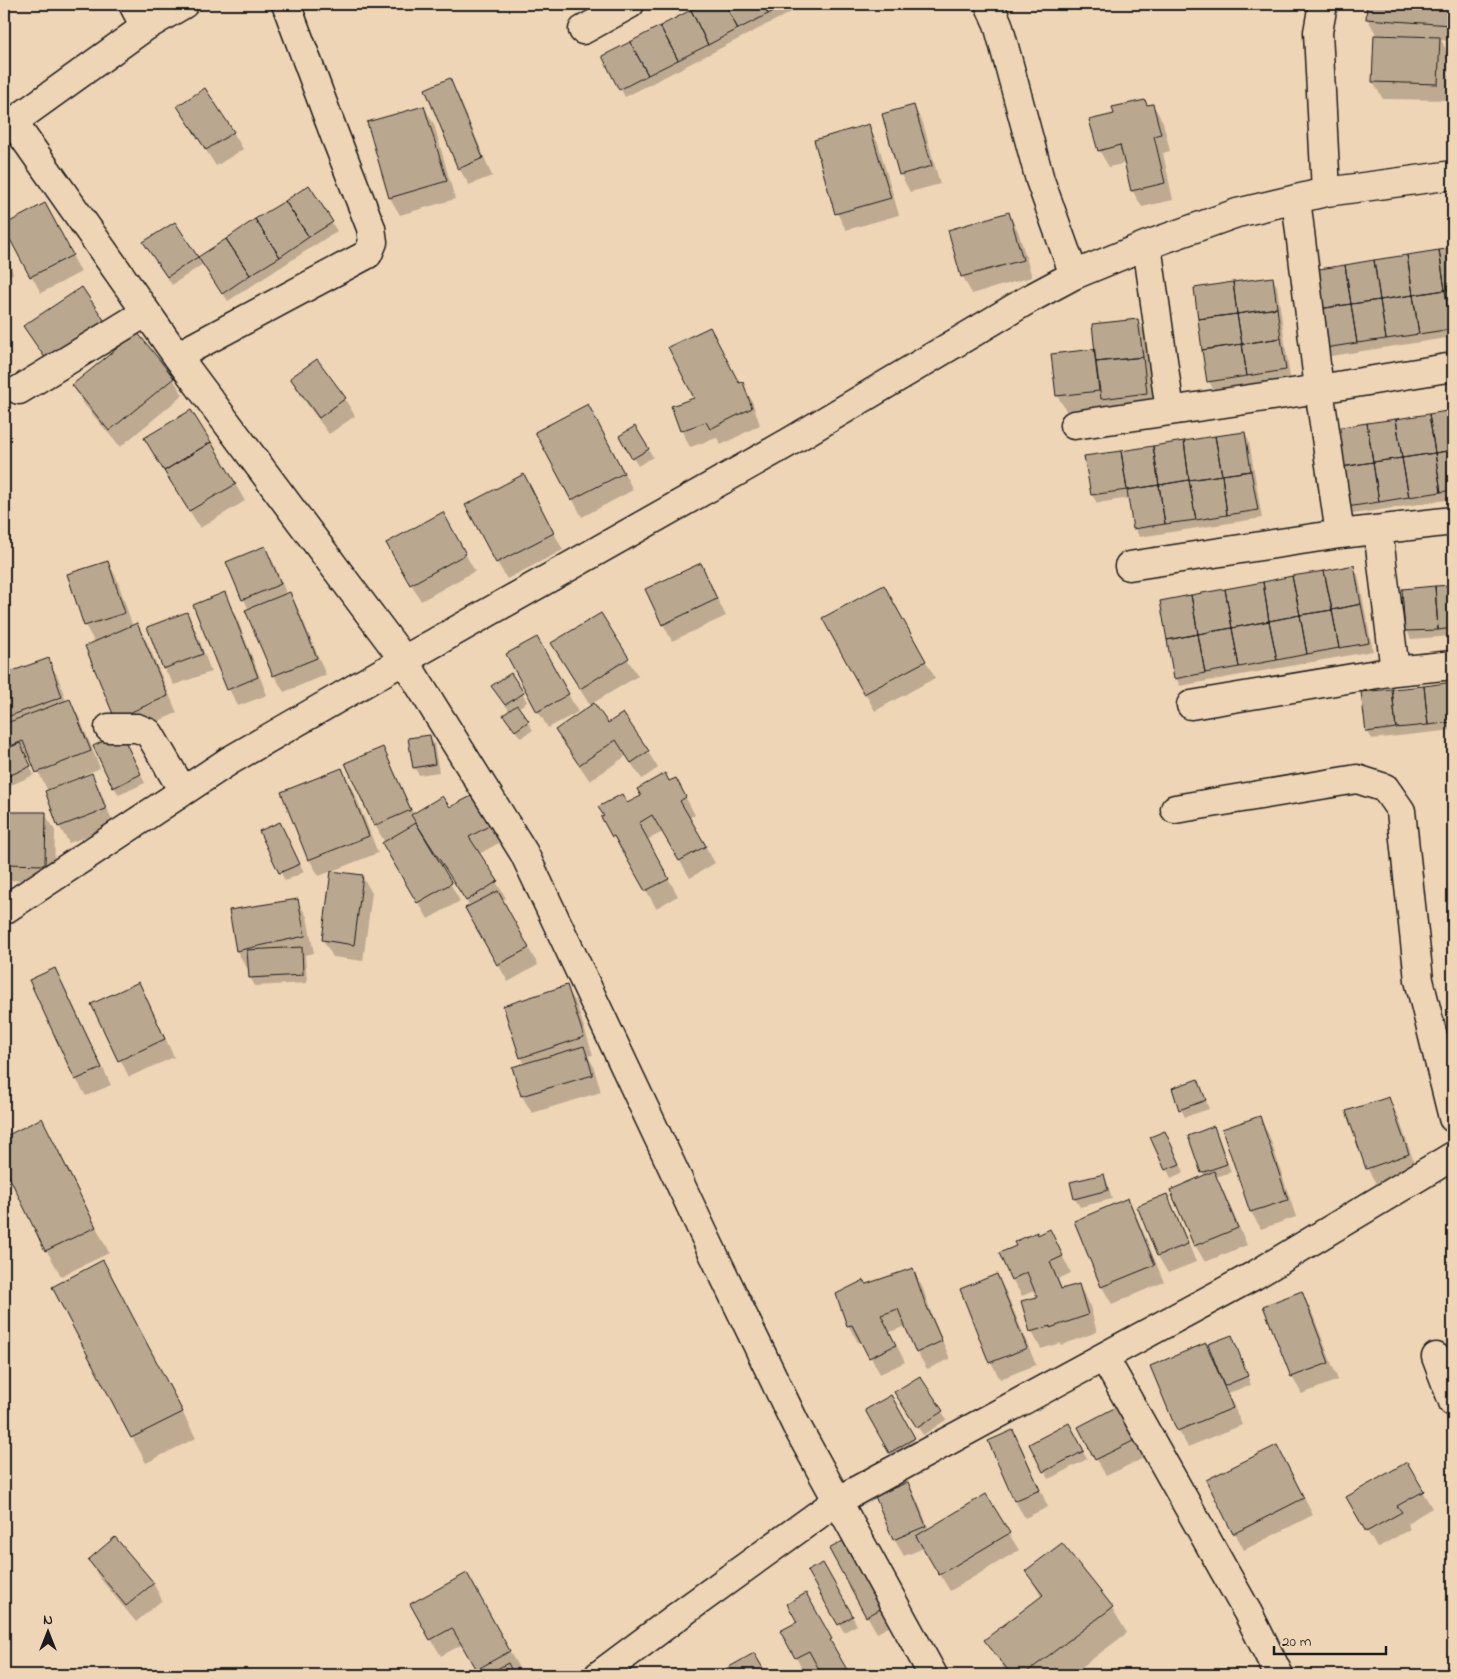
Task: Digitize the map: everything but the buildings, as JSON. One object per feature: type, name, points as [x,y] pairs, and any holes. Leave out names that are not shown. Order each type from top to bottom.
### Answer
[{"type":"street","points":[[184,4],[139,16],[8,115],[176,356],[404,660],[524,853],[796,1425],[932,1675]]},
{"type":"street","points":[[176,356],[368,254],[373,242],[371,228],[286,4]]},
{"type":"street","points":[[583,30],[630,4]]},
{"type":"street","points":[[989,4],[998,24],[1040,180],[1074,275]]},
{"type":"street","points":[[1323,4],[1318,32],[1326,192]]},
{"type":"street","points":[[4,910],[229,761],[786,444],[1031,298],[1074,275],[1147,245],[1237,213],[1326,192],[1453,175]]},
{"type":"street","points":[[1296,199],[1319,389],[1340,534]]},
{"type":"street","points":[[1147,245],[1170,411]]},
{"type":"street","points":[[19,390],[146,313]]},
{"type":"street","points":[[1074,425],[1453,367]]},
{"type":"street","points":[[1128,566],[1340,534],[1453,521]]},
{"type":"street","points":[[1378,530],[1395,671]]},
{"type":"street","points":[[1191,705],[1395,671],[1453,665]]},
{"type":"street","points":[[109,728],[137,728],[149,733],[183,791]]},
{"type":"street","points":[[1175,809],[1357,779],[1385,788],[1401,811],[1419,980],[1453,1118]]},
{"type":"street","points":[[599,1675],[837,1500],[1255,1276],[1453,1156]]},
{"type":"street","points":[[1104,1357],[1248,1613],[1279,1675]]},
{"type":"street","points":[[1436,1357],[1453,1402]]}]
